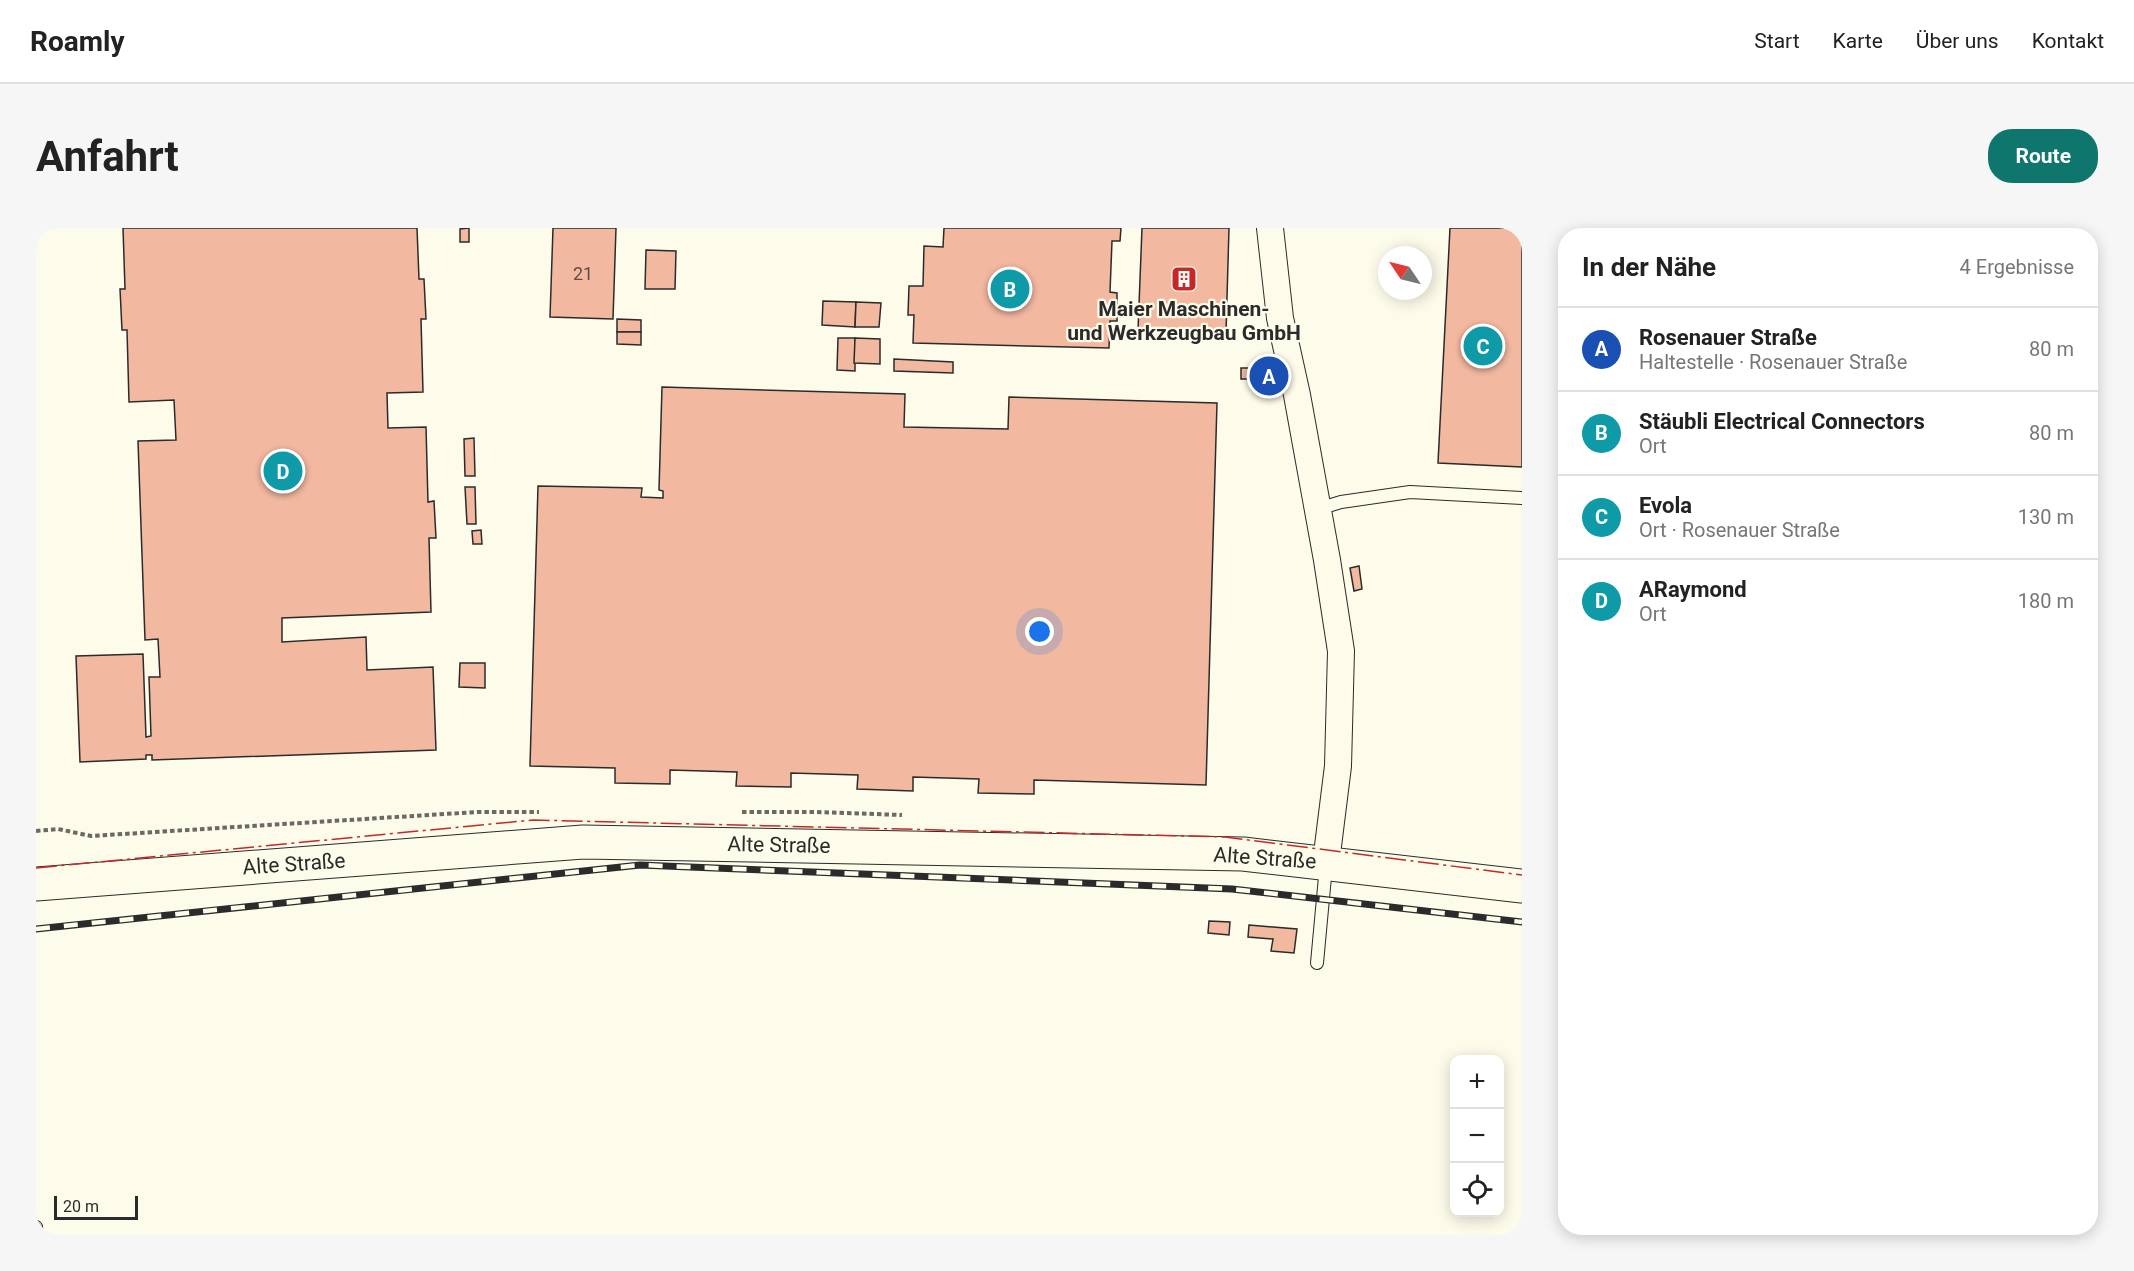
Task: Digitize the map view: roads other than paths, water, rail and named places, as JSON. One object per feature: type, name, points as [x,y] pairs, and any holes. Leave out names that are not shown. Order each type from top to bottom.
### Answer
[{"type":"street","points":[[1270,228],[1280,318],[1318,509],[1341,651],[1338,766],[1326,862]]},
{"type":"street","name":"Alte Straße","points":[[36,885],[583,842],[1243,854],[1522,886]]},
{"type":"lane","points":[[1318,509],[1341,502],[1410,492],[1522,498]]},
{"type":"lane","points":[[1317,963],[1326,862]]},
{"type":"lane","points":[[36,1227],[37,1235]]},
{"type":"railway","points":[[36,929],[640,865],[1232,889],[1522,922]]},
{"type":"place","name":"Maier Maschinen- und Werkzeugbau GmbH","points":[[1184,279]]},
{"type":"place","name":"Stäubli Electrical Connectors","points":[[1010,289]]},
{"type":"place","name":"Evola","points":[[1483,346]]},
{"type":"place","name":"Rosenauer Straße","points":[[1269,376]]},
{"type":"place","name":"ARaymond","points":[[283,471]]}]
